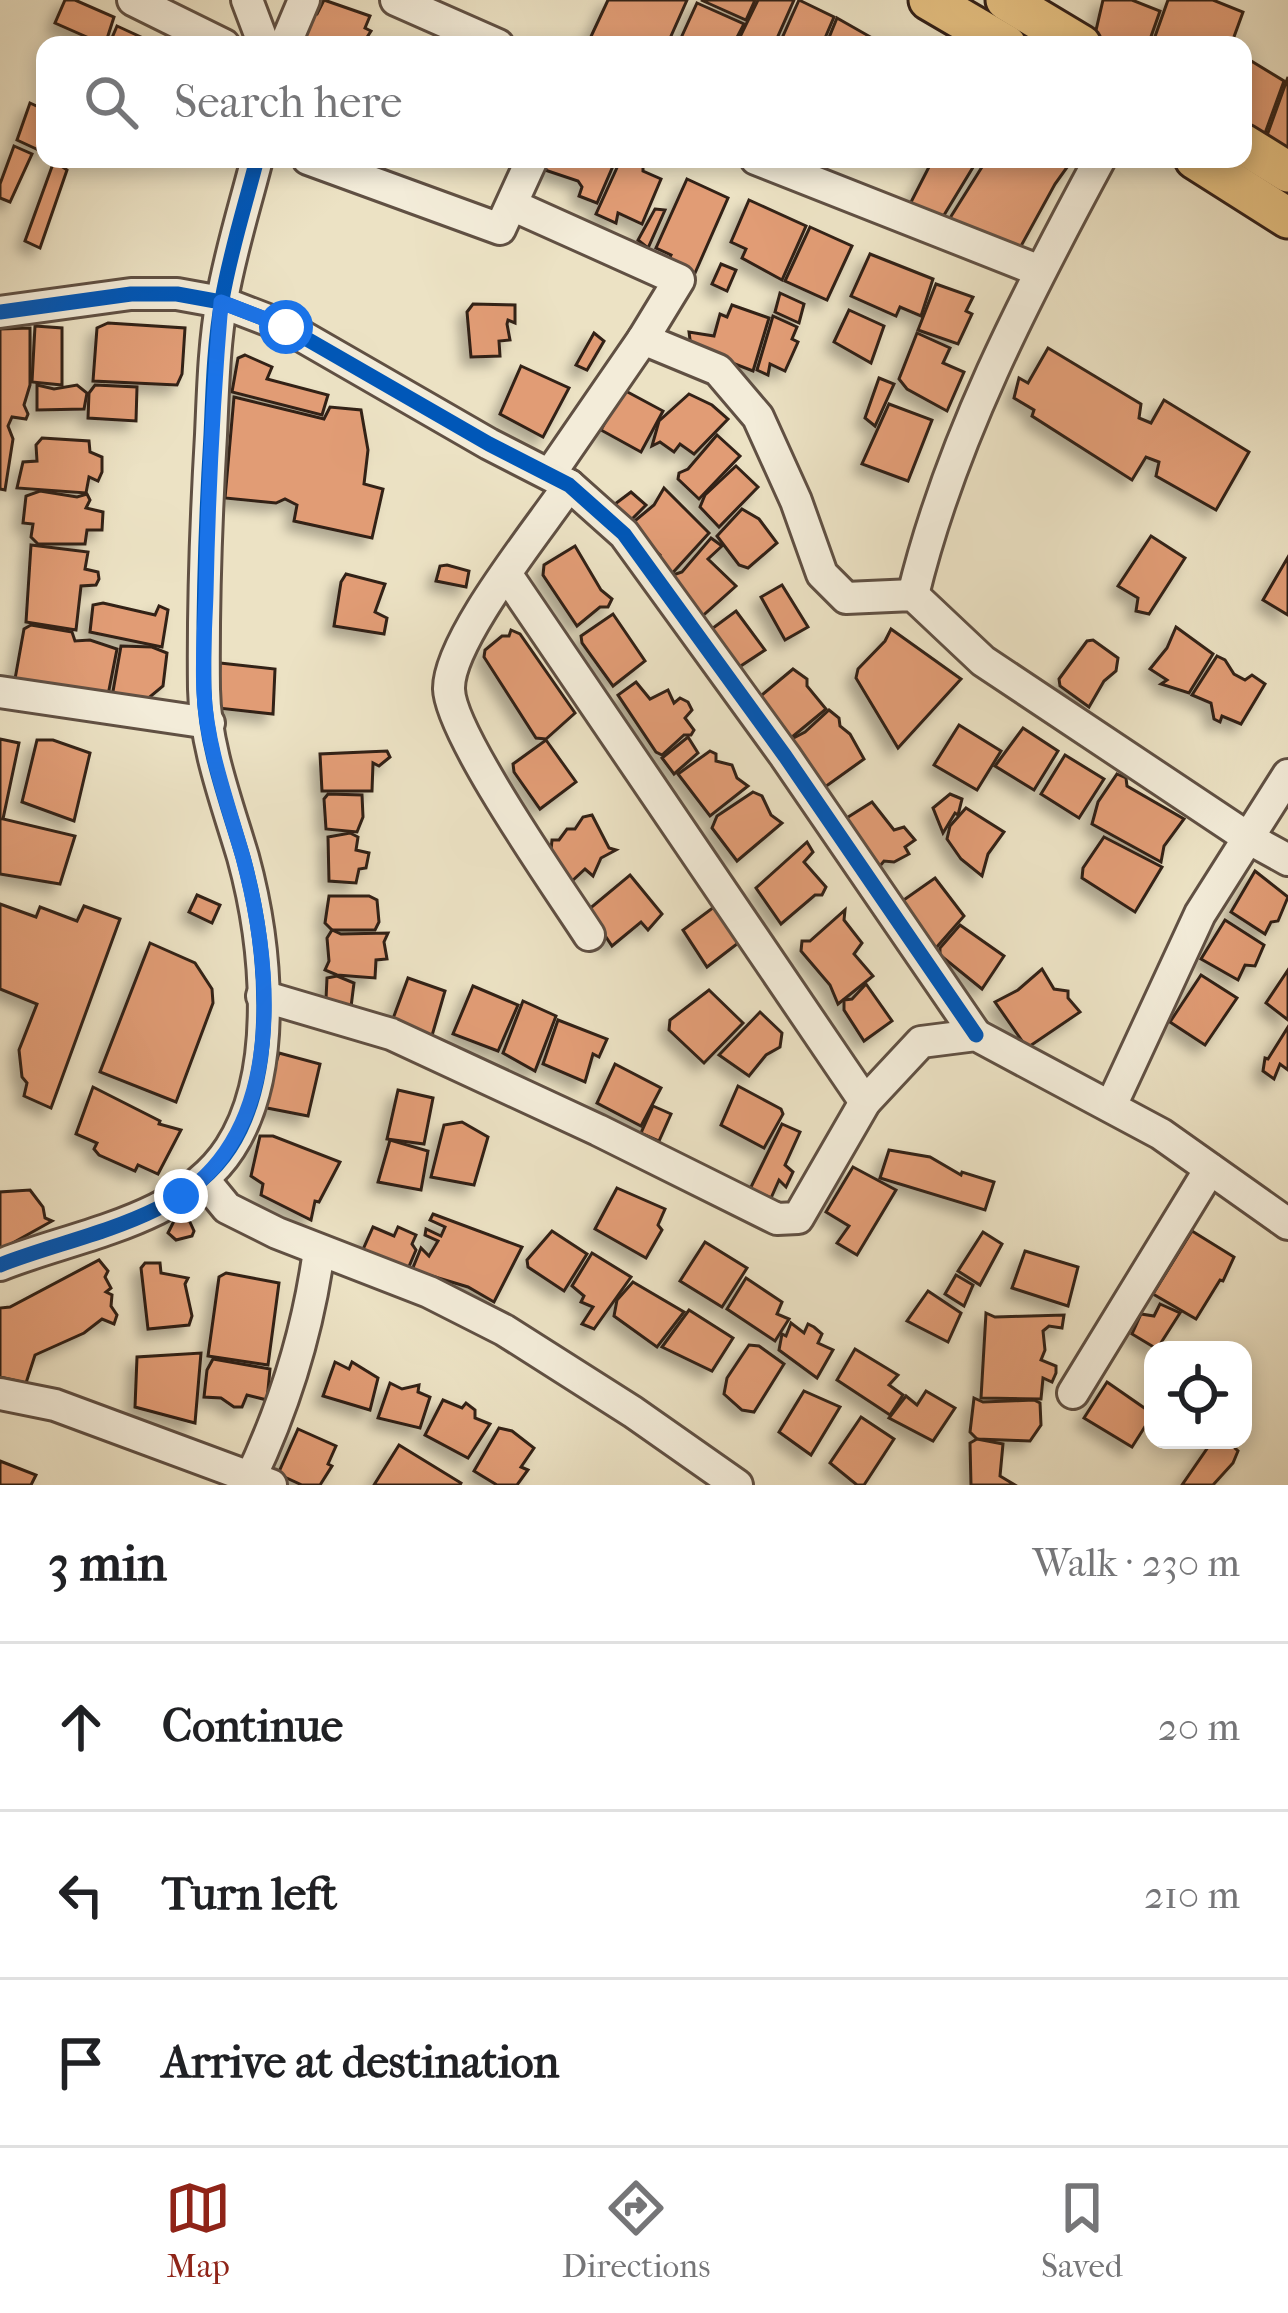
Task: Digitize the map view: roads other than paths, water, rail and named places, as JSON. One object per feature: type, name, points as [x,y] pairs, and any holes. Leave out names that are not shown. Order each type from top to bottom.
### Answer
[{"type":"main road","points":[[928,0],[990,36]]},
{"type":"main road","points":[[1006,0],[1066,36]]},
{"type":"main road","points":[[1252,150],[1288,172]]},
{"type":"main road","points":[[1209,168],[1288,218]]},
{"type":"street","points":[[133,0],[206,36]]},
{"type":"street","points":[[247,0],[261,36]]},
{"type":"street","points":[[288,36],[304,0]]},
{"type":"street","points":[[396,0],[478,36]]},
{"type":"street","points":[[0,1265],[114,1225],[181,1196],[204,1180],[231,1147],[252,1100],[262,1060],[256,915],[218,774],[204,695],[207,513],[221,302],[255,168]]},
{"type":"street","points":[[332,168],[500,230],[528,168]]},
{"type":"street","points":[[779,168],[1040,271]]},
{"type":"street","points":[[913,596],[928,532],[1040,271],[1095,168]]},
{"type":"street","points":[[512,205],[679,280],[477,619],[448,687],[454,713],[514,820],[590,935]]},
{"type":"street","points":[[0,312],[131,293],[221,302],[286,327],[559,479],[624,534],[785,756],[976,1035],[1161,1134],[1288,1224]]},
{"type":"street","points":[[644,339],[718,370],[758,417],[796,501],[821,574],[846,598],[913,596],[983,661],[1288,860]]},
{"type":"street","points":[[507,574],[865,1102]]},
{"type":"street","points":[[0,692],[209,723]]},
{"type":"street","points":[[1111,1106],[1200,914],[1288,776]]},
{"type":"street","points":[[262,996],[391,1034],[777,1220],[798,1219],[865,1102],[921,1042],[976,1035]]},
{"type":"street","points":[[1073,1394],[1210,1169]]},
{"type":"street","points":[[204,1180],[227,1208],[429,1292],[504,1330],[737,1485]]},
{"type":"street","points":[[0,1394],[55,1405],[257,1482],[311,1312],[319,1250]]}]
